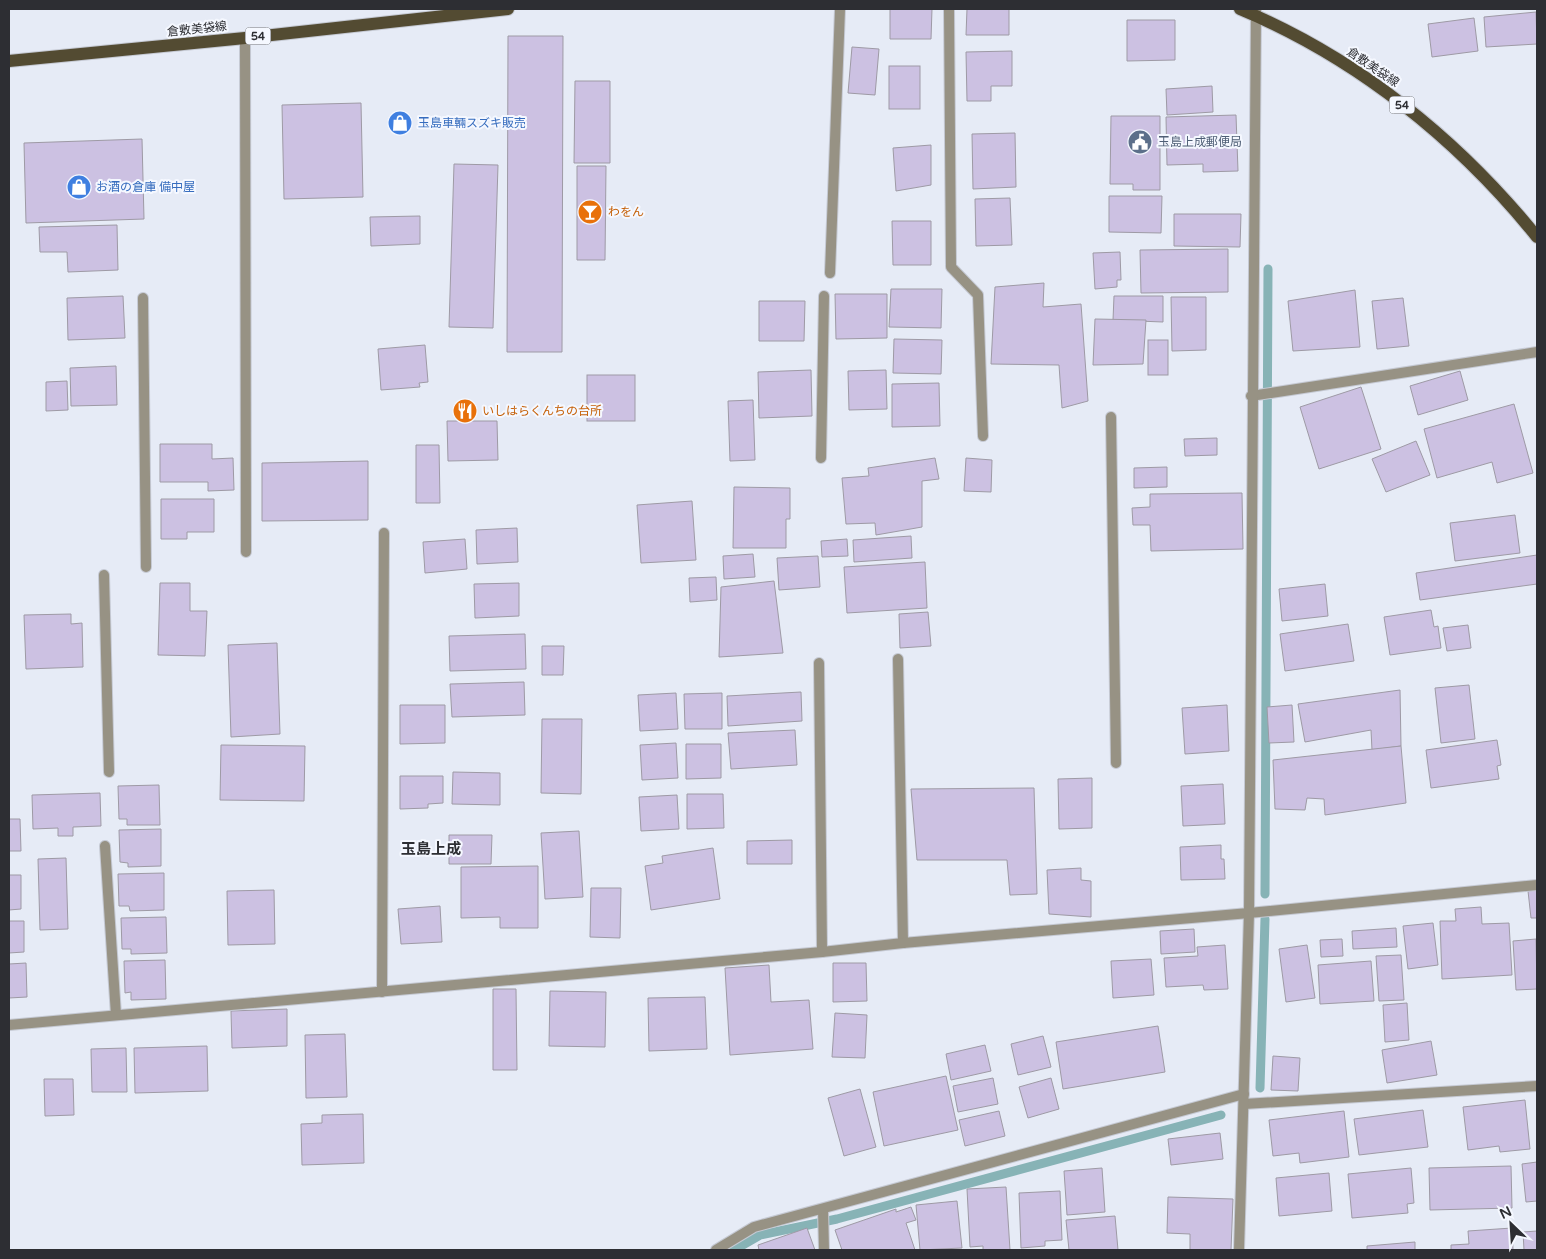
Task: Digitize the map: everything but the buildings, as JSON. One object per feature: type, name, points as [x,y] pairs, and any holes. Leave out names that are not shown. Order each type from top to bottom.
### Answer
[{"type":"main road","name":"倉敷美袋線","points":[[9,61],[245,38],[502,9]]},
{"type":"main road","name":"倉敷美袋線","points":[[1240,9],[1256,12],[1320,48],[1385,90],[1465,157],[1512,206],[1537,237]]},
{"type":"street","points":[[830,273],[840,9]]},
{"type":"street","points":[[950,9],[951,267],[978,295],[983,436]]},
{"type":"street","points":[[1240,1250],[1249,913],[1256,12]]},
{"type":"street","points":[[245,38],[246,552]]},
{"type":"street","points":[[821,458],[824,296]]},
{"type":"street","points":[[143,298],[146,567]]},
{"type":"street","points":[[1253,396],[1537,352]]},
{"type":"street","points":[[1112,417],[1116,763]]},
{"type":"street","points":[[382,992],[384,533]]},
{"type":"street","points":[[104,575],[109,772]]},
{"type":"street","points":[[898,659],[903,943]]},
{"type":"street","points":[[820,663],[822,952]]},
{"type":"street","points":[[105,846],[116,1015]]},
{"type":"street","points":[[9,1025],[1249,913],[1537,885]]},
{"type":"street","points":[[716,1250],[754,1227],[1244,1099],[1537,1086]]},
{"type":"street","points":[[823,1209],[824,1250]]},
{"type":"waterway","points":[[1265,894],[1268,269]]},
{"type":"waterway","points":[[1260,1088],[1265,919]]},
{"type":"waterway","points":[[734,1250],[760,1235],[837,1219],[1221,1115]]},
{"type":"place","name":"玉島車輛スズキ販売","points":[[400,123]]},
{"type":"place","name":"玉島上成郵便局","points":[[1140,142]]},
{"type":"place","name":"お酒の倉庫 備中屋","points":[[79,187]]},
{"type":"place","name":"わをん","points":[[590,212]]},
{"type":"place","name":"いしはらくんちの台所","points":[[465,411]]},
{"type":"district","name":"玉島上成","points":[[431,849]]}]
